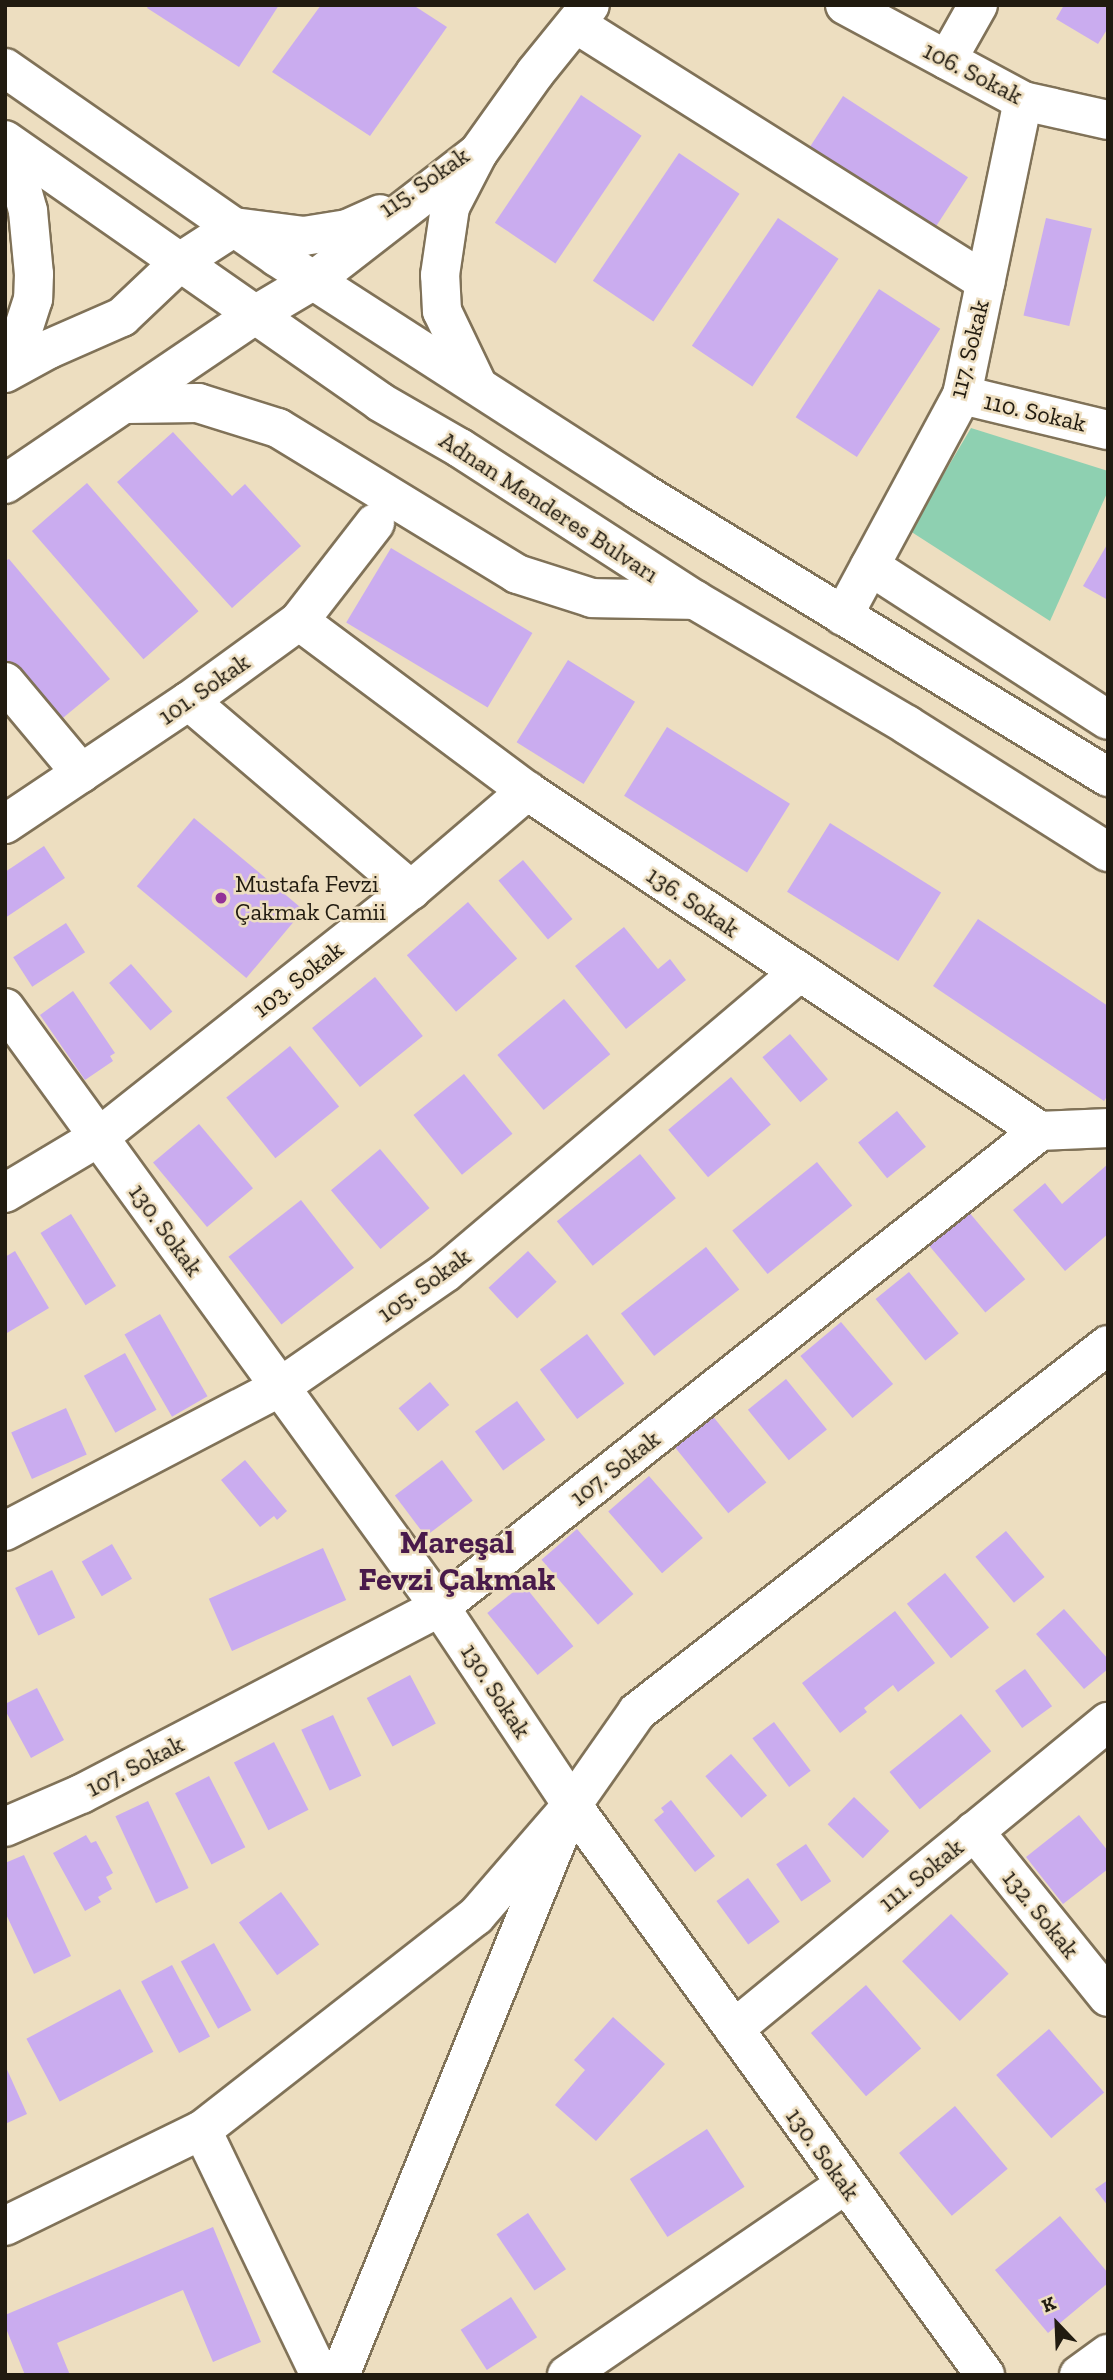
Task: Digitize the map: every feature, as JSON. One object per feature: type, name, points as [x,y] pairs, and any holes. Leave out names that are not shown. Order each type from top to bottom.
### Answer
[{"type":"street","name":"106. Sokak","points":[[845,5],[1023,101],[1108,120]]},
{"type":"street","points":[[947,60],[978,5]]},
{"type":"street","points":[[583,15],[985,282]]},
{"type":"street","name":"115. Sokak","points":[[234,227],[303,236],[347,229],[390,209],[483,145],[535,73],[583,15]]},
{"type":"street","points":[[5,68],[234,227],[638,491],[1108,777]]},
{"type":"street","name":"117. Sokak","points":[[843,616],[962,395],[1023,101]]},
{"type":"street","name":"Adnan Menderes Bulvarı","points":[[5,139],[380,402],[460,448],[695,600],[907,725],[1108,852]]},
{"type":"street","points":[[5,484],[255,315],[314,280],[483,145]]},
{"type":"street","points":[[478,387],[442,312],[440,275],[450,206],[483,145]]},
{"type":"street","points":[[5,147],[17,172],[28,211],[34,274],[33,299],[22,332],[5,356]]},
{"type":"street","points":[[5,373],[49,349],[122,317],[180,262],[234,227]]},
{"type":"street","name":"110. Sokak","points":[[962,395],[1108,430]]},
{"type":"street","points":[[127,404],[198,403],[278,428],[517,574],[592,598],[695,600]]},
{"type":"street","name":"101. Sokak","points":[[5,824],[189,701],[299,621],[375,523]]},
{"type":"street","points":[[870,566],[1108,720]]},
{"type":"street","name":"136. Sokak","points":[[299,621],[527,791],[1040,1131]]},
{"type":"street","points":[[5,682],[81,773]]},
{"type":"street","points":[[189,701],[411,890]]},
{"type":"street","name":"103. Sokak","points":[[5,1194],[99,1137],[411,890],[527,791]]},
{"type":"street","name":"105. Sokak","points":[[5,1531],[280,1387],[446,1272],[799,973]]},
{"type":"street","name":"130. Sokak","points":[[5,1008],[440,1607],[572,1805],[985,2375]]},
{"type":"street","points":[[1040,1131],[1108,1128]]},
{"type":"street","name":"107. Sokak","points":[[5,1828],[81,1794],[440,1607],[1040,1131]]},
{"type":"street","points":[[5,2225],[202,2130],[476,1916],[572,1805],[637,1712],[1108,1345]]},
{"type":"street","name":"111. Sokak","points":[[734,2029],[1108,1721]]},
{"type":"street","points":[[340,2375],[572,1805]]},
{"type":"street","name":"132. Sokak","points":[[974,1831],[1108,1997]]},
{"type":"street","points":[[202,2130],[320,2375]]},
{"type":"street","points":[[567,2375],[845,2185]]},
{"type":"street","points":[[1079,2375],[1108,2354]]},
{"type":"green space","points":[[971,428],[1108,471],[1108,491],[1050,621],[910,531]]},
{"type":"building","points":[[149,5],[279,5],[239,67],[147,8]]},
{"type":"building","points":[[321,5],[413,5],[447,27],[370,136],[272,72]]},
{"type":"building","points":[[1064,5],[1108,5],[1108,28],[1098,44],[1056,19]]},
{"type":"building","points":[[581,95],[642,136],[555,263],[495,223]]},
{"type":"building","points":[[843,96],[968,177],[928,239],[803,158]]},
{"type":"building","points":[[679,153],[740,194],[653,321],[593,281]]},
{"type":"building","points":[[778,218],[839,259],[752,386],[692,346]]},
{"type":"building","points":[[1046,218],[1092,229],[1069,326],[1024,315]]},
{"type":"building","points":[[879,289],[940,329],[857,457],[796,417]]},
{"type":"building","points":[[173,432],[232,496],[245,484],[301,546],[232,608],[117,482]]},
{"type":"building","points":[[87,483],[199,611],[143,659],[32,531]]},
{"type":"building","points":[[1108,543],[1108,600],[1083,586]]},
{"type":"building","points":[[391,548],[532,633],[488,708],[346,623]]},
{"type":"building","points":[[9,559],[110,679],[58,722],[5,660],[5,561]]},
{"type":"building","points":[[568,660],[635,702],[584,784],[517,742]]},
{"type":"building","points":[[667,727],[790,804],[747,873],[624,796]]},
{"type":"building","name":"Mustafa Fevzi Çakmak Camii","points":[[194,818],[304,910],[246,978],[137,886]]},
{"type":"building","points":[[830,823],[941,892],[898,961],[787,892]]},
{"type":"building","points":[[44,846],[65,878],[5,918],[5,872]]},
{"type":"building","points":[[523,860],[572,919],[548,940],[498,881]]},
{"type":"building","points":[[468,902],[517,959],[456,1012],[407,955]]},
{"type":"building","points":[[978,919],[1108,1006],[1108,1095],[1104,1101],[933,986]]},
{"type":"building","points":[[66,923],[85,952],[32,987],[13,957]]},
{"type":"building","points":[[624,927],[658,969],[670,959],[686,980],[626,1029],[575,966]]},
{"type":"building","points":[[131,964],[172,1012],[150,1031],[109,983]]},
{"type":"building","points":[[375,977],[423,1036],[360,1087],[312,1028]]},
{"type":"building","points":[[73,991],[115,1053],[110,1056],[113,1061],[85,1080],[40,1015]]},
{"type":"building","points":[[564,999],[610,1054],[544,1110],[497,1055]]},
{"type":"building","points":[[790,1034],[828,1079],[800,1102],[762,1057]]},
{"type":"building","points":[[290,1046],[339,1107],[275,1158],[226,1098]]},
{"type":"building","points":[[464,1074],[512,1134],[462,1175],[413,1115]]},
{"type":"building","points":[[731,1077],[771,1124],[708,1177],[668,1130]]},
{"type":"building","points":[[897,1111],[926,1147],[887,1178],[858,1142]]},
{"type":"building","points":[[199,1124],[253,1188],[207,1227],[153,1163]]},
{"type":"building","points":[[380,1149],[429,1208],[380,1249],[331,1190]]},
{"type":"building","points":[[640,1154],[676,1198],[593,1266],[557,1221]]},
{"type":"building","points":[[817,1162],[852,1206],[768,1274],[732,1231]]},
{"type":"building","points":[[1108,1164],[1108,1234],[1065,1271],[1013,1210],[1045,1183],[1062,1204]]},
{"type":"building","points":[[301,1200],[354,1268],[281,1324],[229,1257]]},
{"type":"building","points":[[968,1211],[1025,1279],[985,1313],[928,1244]]},
{"type":"building","points":[[71,1214],[116,1286],[86,1305],[40,1233]]},
{"type":"building","points":[[706,1247],[739,1290],[654,1356],[621,1313]]},
{"type":"building","points":[[15,1251],[49,1308],[7,1333],[5,1257]]},
{"type":"building","points":[[528,1251],[557,1282],[517,1319],[489,1288]]},
{"type":"building","points":[[909,1272],[959,1333],[925,1360],[876,1299]]},
{"type":"building","points":[[160,1314],[208,1396],[172,1417],[124,1334]]},
{"type":"building","points":[[841,1322],[893,1384],[852,1418],[800,1356]]},
{"type":"building","points":[[587,1334],[624,1384],[577,1419],[540,1370]]},
{"type":"building","points":[[125,1353],[157,1410],[115,1433],[84,1376]]},
{"type":"building","points":[[786,1379],[827,1430],[789,1460],[748,1410]]},
{"type":"building","points":[[430,1382],[449,1405],[418,1431],[399,1408]]},
{"type":"building","points":[[517,1401],[545,1440],[503,1470],[475,1432]]},
{"type":"building","points":[[66,1408],[87,1455],[32,1479],[11,1432]]},
{"type":"building","points":[[711,1414],[766,1482],[728,1513],[673,1445]]},
{"type":"building","points":[[245,1460],[287,1511],[277,1520],[274,1516],[260,1527],[221,1480]]},
{"type":"building","points":[[442,1460],[473,1501],[426,1536],[395,1496]]},
{"type":"building","points":[[649,1476],[703,1538],[662,1573],[608,1511]]},
{"type":"building","points":[[577,1529],[633,1594],[598,1625],[542,1560]]},
{"type":"building","points":[[1006,1531],[1045,1577],[1014,1603],[975,1557]]},
{"type":"building","points":[[112,1544],[132,1579],[102,1596],[82,1562]]},
{"type":"building","points":[[323,1548],[346,1600],[232,1651],[209,1599]]},
{"type":"building","points":[[52,1570],[75,1618],[38,1636],[15,1588]]},
{"type":"building","points":[[945,1573],[989,1627],[951,1658],[907,1604]]},
{"type":"building","points":[[523,1584],[573,1646],[538,1675],[487,1613]]},
{"type":"building","points":[[1064,1609],[1108,1659],[1108,1669],[1084,1689],[1036,1634]]},
{"type":"building","points":[[895,1611],[935,1663],[898,1692],[893,1685],[864,1708],[867,1712],[840,1733],[802,1683]]},
{"type":"building","points":[[1025,1669],[1052,1706],[1022,1728],[995,1691]]},
{"type":"building","points":[[410,1675],[436,1724],[393,1747],[367,1698]]},
{"type":"building","points":[[37,1688],[64,1740],[31,1758],[5,1710],[5,1704]]},
{"type":"building","points":[[961,1714],[991,1751],[920,1809],[890,1772]]},
{"type":"building","points":[[333,1715],[361,1776],[330,1791],[301,1730]]},
{"type":"building","points":[[774,1722],[811,1771],[789,1787],[752,1738]]},
{"type":"building","points":[[274,1742],[309,1810],[268,1830],[234,1762]]},
{"type":"building","points":[[731,1754],[767,1796],[741,1818],[705,1776]]},
{"type":"building","points":[[209,1776],[245,1847],[211,1865],[175,1793]]},
{"type":"building","points":[[854,1797],[889,1831],[863,1858],[828,1824]]},
{"type":"building","points":[[671,1800],[715,1856],[695,1872],[654,1820],[664,1812],[661,1808]]},
{"type":"building","points":[[148,1801],[189,1888],[156,1903],[115,1816]]},
{"type":"building","points":[[1079,1815],[1108,1851],[1108,1869],[1063,1904],[1026,1857]]},
{"type":"building","points":[[86,1835],[91,1843],[96,1841],[113,1873],[106,1877],[112,1889],[98,1897],[101,1902],[85,1911],[53,1853]]},
{"type":"building","points":[[806,1844],[831,1881],[801,1901],[776,1864]]},
{"type":"building","points":[[24,1855],[71,1956],[34,1974],[5,1912],[5,1863]]},
{"type":"building","points":[[748,1878],[780,1922],[748,1945],[716,1901]]},
{"type":"building","points":[[281,1892],[319,1945],[277,1975],[239,1923]]},
{"type":"building","points":[[951,1914],[1009,1974],[960,2021],[902,1961]]},
{"type":"building","points":[[214,1943],[251,2010],[218,2029],[181,1961]]},
{"type":"building","points":[[172,1965],[210,2037],[179,2053],[141,1981]]},
{"type":"building","points":[[866,1985],[921,2048],[866,2096],[811,2033]]},
{"type":"building","points":[[120,1989],[153,2052],[60,2101],[26,2039]]},
{"type":"building","points":[[613,2017],[665,2064],[596,2141],[555,2105],[585,2070],[574,2060]]},
{"type":"building","points":[[1049,2029],[1104,2092],[1051,2138],[996,2075]]},
{"type":"building","points":[[5,2065],[27,2114],[5,2124]]},
{"type":"building","points":[[955,2106],[1008,2169],[952,2216],[899,2153]]},
{"type":"building","points":[[707,2129],[745,2187],[667,2237],[630,2179]]},
{"type":"building","points":[[1108,2180],[1108,2206],[1095,2189]]},
{"type":"building","points":[[528,2213],[566,2269],[535,2291],[496,2234]]},
{"type":"building","points":[[1060,2216],[1108,2273],[1108,2283],[1048,2333],[995,2270]]},
{"type":"building","points":[[213,2227],[261,2342],[213,2362],[183,2290],[57,2343],[70,2375],[25,2375],[5,2326],[5,2315]]},
{"type":"building","points":[[511,2297],[537,2337],[487,2370],[461,2330]]},
{"type":"place","name":"Mustafa Fevzi Çakmak Camii","points":[[221,898]]},
{"type":"district","name":"Mareşal Fevzi Çakmak","points":[[457,1562]]}]
